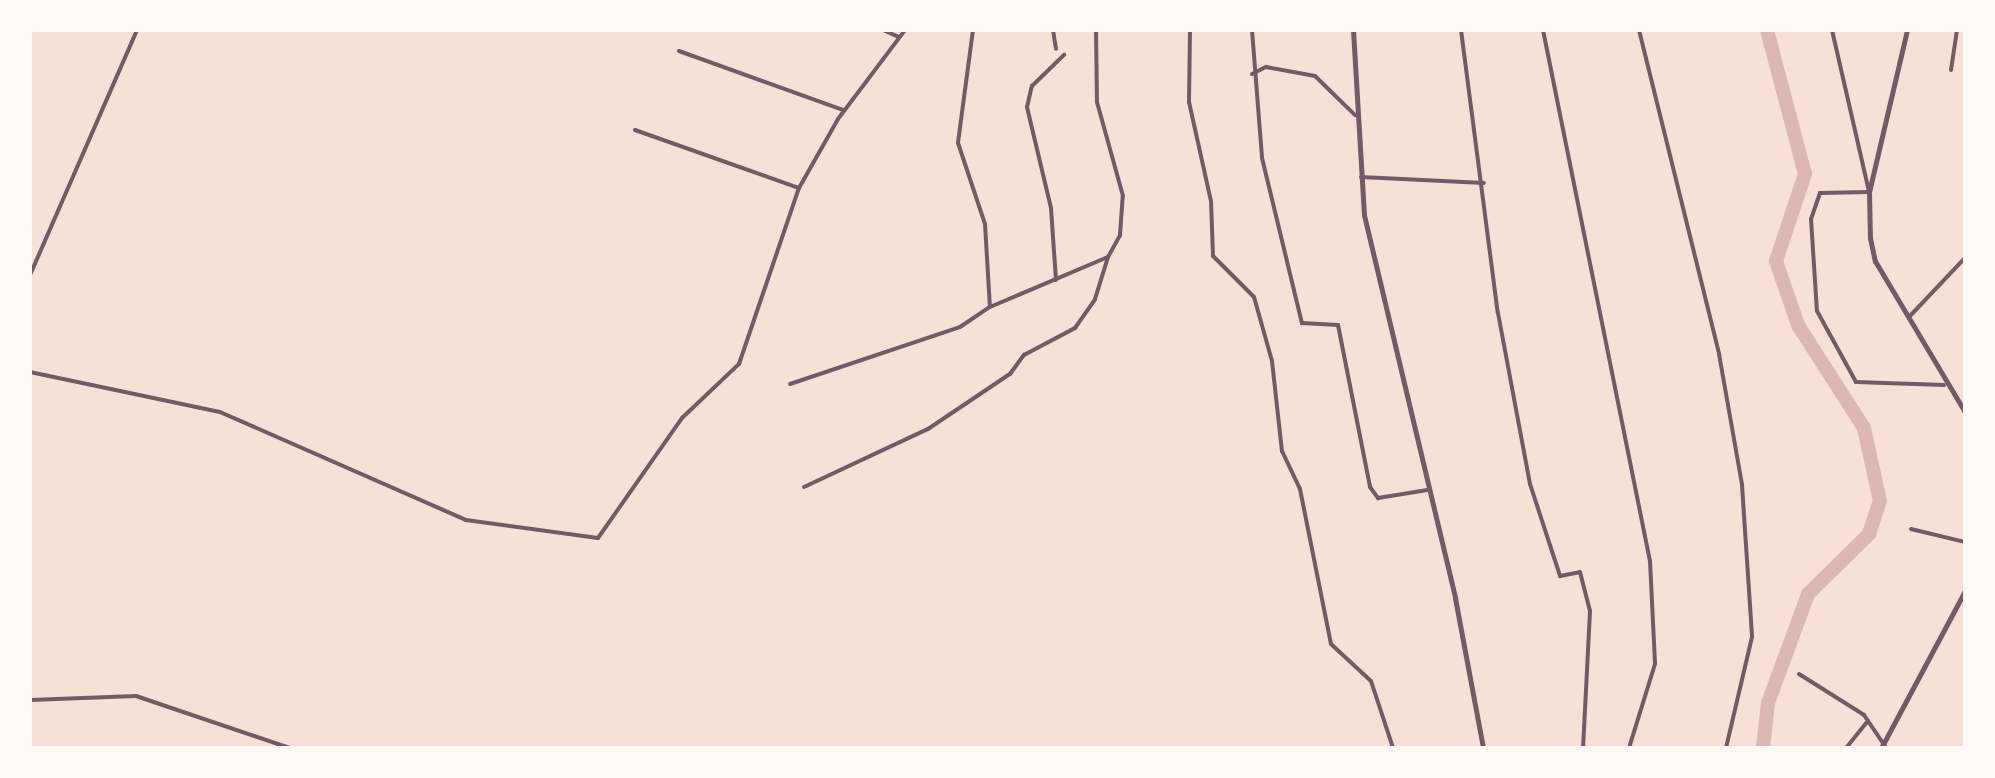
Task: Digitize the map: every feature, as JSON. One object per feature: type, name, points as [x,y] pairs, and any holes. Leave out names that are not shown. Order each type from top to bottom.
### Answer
[{"type":"street","points":[[30,275],[137,30]]},
{"type":"street","points":[[883,30],[900,38]]},
{"type":"street","points":[[30,372],[220,412],[466,520],[598,538],[682,418],[739,364],[799,188],[844,110],[905,30]]},
{"type":"street","points":[[973,30],[958,143],[985,224],[990,307]]},
{"type":"street","points":[[1053,30],[1056,49]]},
{"type":"street","points":[[804,487],[928,429],[1010,374],[1024,355],[1075,328],[1120,235],[1123,196],[1097,102],[1096,30]]},
{"type":"street","points":[[1190,30],[1189,102],[1211,201],[1213,256],[1254,297],[1272,361],[1282,451],[1300,489],[1331,644],[1371,681],[1393,748]]},
{"type":"street","points":[[1252,30],[1252,74],[1262,158],[1302,323],[1338,325],[1378,498],[1427,490]]},
{"type":"street","points":[[1353,30],[1355,115],[1361,177],[1483,748]]},
{"type":"street","points":[[1461,30],[1530,484],[1560,576],[1580,572],[1590,611],[1583,748]]},
{"type":"street","points":[[1543,30],[1650,561],[1655,664],[1629,748]]},
{"type":"street","points":[[1639,30],[1719,354],[1742,485],[1752,637],[1726,748]]},
{"type":"street","points":[[1832,30],[1869,192],[1875,261],[1909,317],[1944,385],[1965,412]]},
{"type":"street","points":[[1869,192],[1907,30]]},
{"type":"street","points":[[1951,70],[1957,30]]},
{"type":"street","points":[[679,51],[844,110]]},
{"type":"street","points":[[1056,280],[1051,208],[1027,107],[1032,86],[1064,55]]},
{"type":"street","points":[[1252,74],[1266,67],[1315,76],[1355,115]]},
{"type":"street","points":[[635,130],[799,188]]},
{"type":"street","points":[[1361,177],[1484,183]]},
{"type":"street","points":[[1869,192],[1820,193],[1811,219],[1821,322],[1856,382],[1944,385]]},
{"type":"street","points":[[790,384],[960,327],[990,307],[1108,257]]},
{"type":"street","points":[[1909,317],[1965,258]]},
{"type":"street","points":[[1911,529],[1965,542]]},
{"type":"street","points":[[1883,748],[1884,740],[1965,591]]},
{"type":"street","points":[[1799,674],[1839,693],[1884,740]]},
{"type":"street","points":[[30,700],[136,696],[290,748]]},
{"type":"street","points":[[1846,748],[1868,721]]},
{"type":"waterway","points":[[1763,748],[1768,703],[1808,594],[1869,534],[1880,501],[1864,428],[1798,325],[1776,261],[1805,174],[1767,30]]}]
